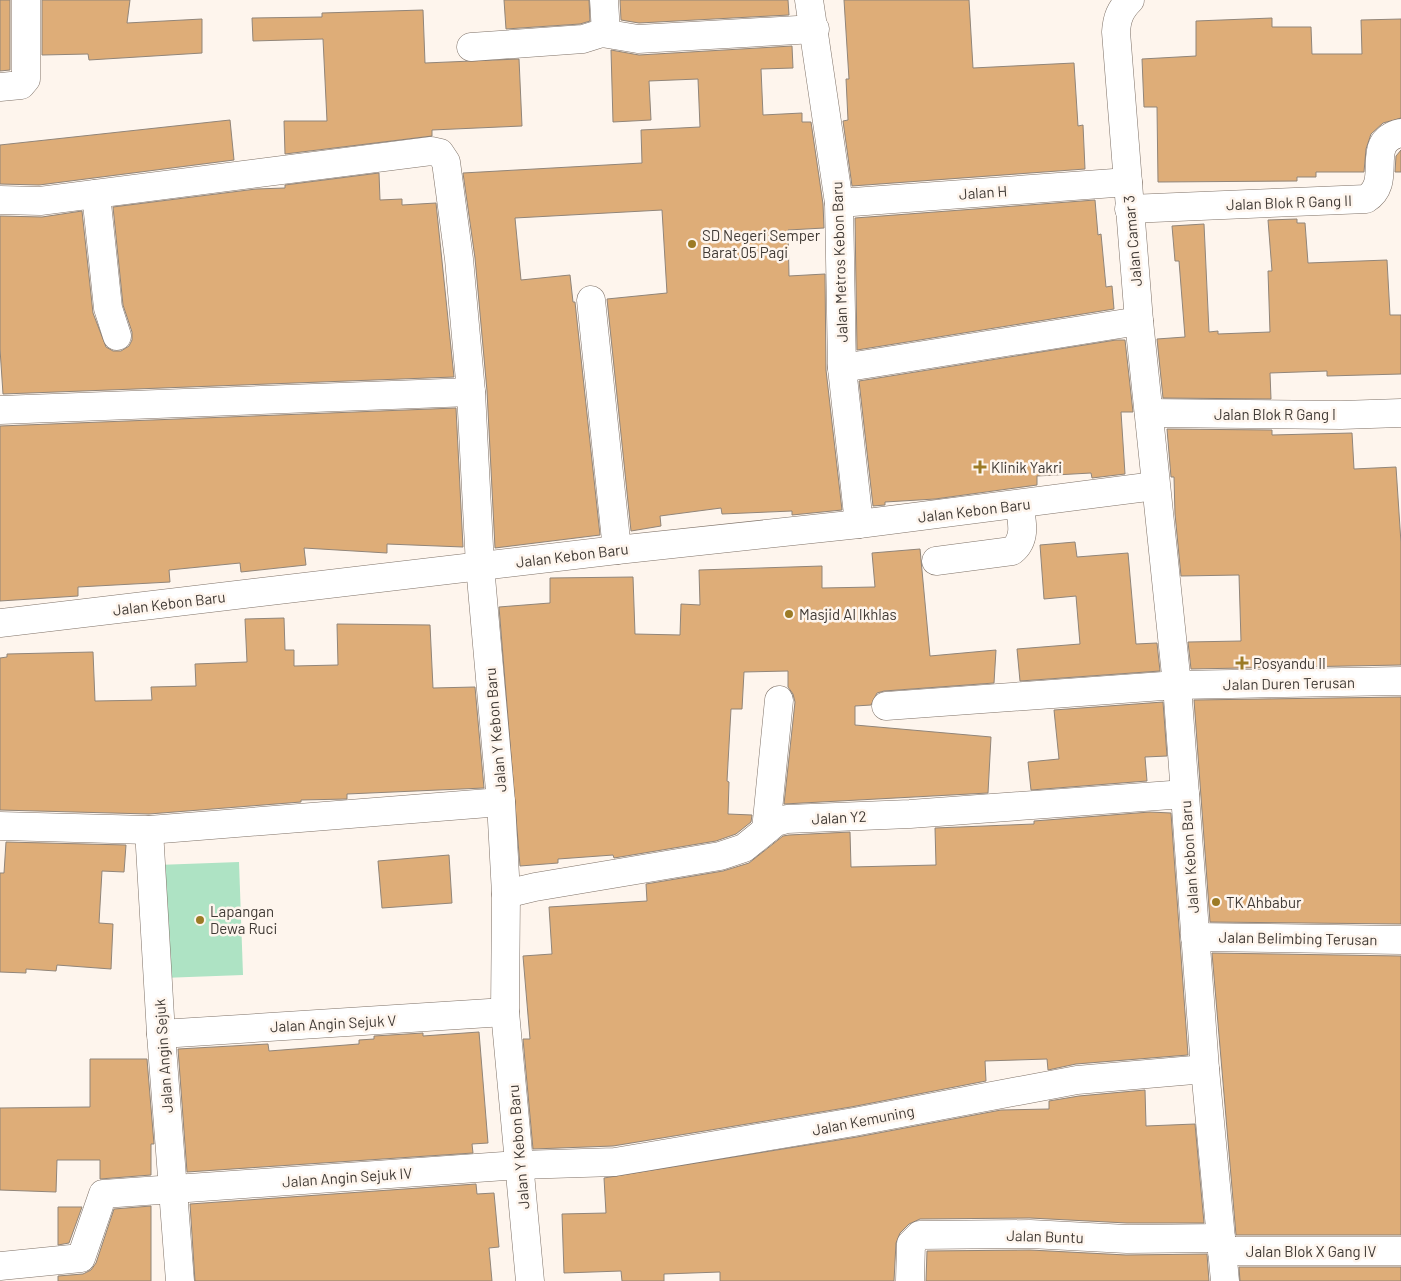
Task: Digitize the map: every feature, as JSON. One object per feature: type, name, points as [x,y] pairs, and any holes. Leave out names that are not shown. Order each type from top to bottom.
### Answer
[{"type":"street","points":[[0,87],[21,85],[26,79],[26,0]]},
{"type":"street","points":[[604,0],[606,33]]},
{"type":"street","name":"Jalan Metros Kebon Baru","points":[[809,0],[815,28],[839,203],[842,368],[859,524]]},
{"type":"street","name":"Jalan Camar 3","points":[[1130,0],[1122,9],[1117,20],[1116,32],[1129,209],[1155,486]]},
{"type":"street","points":[[471,47],[583,39],[606,33],[638,40],[815,28]]},
{"type":"street","name":"Jalan Blok R Gang II","points":[[1129,209],[1366,199],[1378,188],[1380,178],[1379,154],[1384,142],[1393,135],[1401,133]]},
{"type":"street","name":"Jalan Y Kebon Baru","points":[[96,194],[431,151],[440,153],[446,162],[471,392],[480,566],[501,802],[506,894],[506,1012],[530,1281]]},
{"type":"street","name":"Jalan H","points":[[839,203],[1128,182]]},
{"type":"street","points":[[0,200],[40,201],[96,194],[108,308],[117,336]]},
{"type":"street","points":[[591,300],[617,550]]},
{"type":"street","points":[[842,368],[1139,322]]},
{"type":"street","points":[[0,410],[471,392]]},
{"type":"street","name":"Jalan Blok R Gang I","points":[[1149,413],[1341,415],[1401,412]]},
{"type":"street","name":"Jalan Kebon Baru","points":[[0,624],[617,550],[859,524],[1155,486],[1177,685],[1205,1069],[1224,1281]]},
{"type":"street","points":[[936,561],[1012,551],[1020,545],[1022,534],[1019,504]]},
{"type":"street","name":"Jalan Duren Terusan","points":[[886,706],[1177,685],[1401,682]]},
{"type":"street","points":[[766,830],[779,700]]},
{"type":"street","name":"Jalan Y2","points":[[506,894],[535,887],[720,856],[744,848],[776,822],[787,820],[910,814],[1185,794]]},
{"type":"street","points":[[0,826],[149,830],[501,802]]},
{"type":"street","name":"Jalan Angin Sejuk","points":[[149,830],[161,1034],[180,1281]]},
{"type":"street","name":"Jalan Belimbing Terusan","points":[[1195,937],[1401,940]]},
{"type":"street","name":"Jalan Angin Sejuk V","points":[[161,1034],[506,1012]]},
{"type":"street","name":"Jalan Kemuning","points":[[519,1165],[615,1162],[854,1122],[1076,1080],[1205,1069]]},
{"type":"street","name":"Jalan Angin Sejuk IV","points":[[0,1266],[81,1258],[103,1194],[519,1165]]},
{"type":"street","name":"Jalan Buntu","points":[[910,1281],[911,1244],[920,1235],[1030,1234],[1221,1245]]},
{"type":"street","name":"Jalan Blok X Gang IV","points":[[1221,1245],[1401,1251]]},
{"type":"green space","name":"Lapangan Dewa Ruci","points":[[239,862],[243,975],[162,978],[157,865]]},
{"type":"building","points":[[0,0],[10,0],[10,70],[0,71]]},
{"type":"building","points":[[42,0],[130,0],[127,23],[202,19],[202,53],[89,60],[88,54],[42,55]]},
{"type":"building","points":[[504,0],[589,0],[590,21],[580,24],[506,29]]},
{"type":"building","points":[[620,0],[788,0],[789,15],[639,23],[621,20]]},
{"type":"building","points":[[844,0],[969,0],[973,68],[1074,63],[1078,126],[1083,125],[1085,169],[852,186],[843,121],[848,120],[846,79],[849,79]]},
{"type":"building","points":[[423,10],[425,63],[519,59],[522,126],[432,130],[432,136],[285,154],[284,121],[327,121],[323,39],[253,41],[252,18],[322,17],[322,13]]},
{"type":"building","points":[[1272,18],[1272,27],[1311,27],[1312,54],[1362,54],[1361,20],[1401,19],[1401,118],[1383,123],[1371,134],[1366,149],[1364,172],[1316,172],[1316,177],[1297,177],[1297,181],[1158,182],[1157,107],[1144,107],[1142,59],[1196,56],[1196,21]]},
{"type":"building","points":[[792,46],[793,68],[761,69],[763,115],[802,113],[802,122],[811,122],[823,204],[824,228],[788,230],[789,276],[825,274],[826,370],[842,510],[792,515],[792,511],[722,514],[721,508],[660,516],[661,526],[631,531],[607,299],[667,293],[662,210],[515,218],[521,280],[570,275],[573,302],[575,302],[600,535],[495,548],[487,391],[475,258],[463,173],[642,163],[641,130],[700,127],[698,79],[649,81],[651,120],[613,122],[611,50],[639,55]]},
{"type":"building","points":[[230,120],[234,160],[39,185],[0,184],[0,145]]},
{"type":"building","points":[[1401,150],[1401,172],[1395,172],[1396,156]]},
{"type":"building","points":[[379,173],[380,200],[402,199],[402,205],[436,203],[454,377],[3,394],[0,349],[0,216],[42,217],[82,211],[93,313],[106,347],[113,351],[121,351],[129,346],[132,340],[132,332],[123,305],[113,207],[256,189],[285,188],[285,185]]},
{"type":"building","points":[[1095,200],[1098,235],[1101,234],[1106,287],[1112,286],[1114,309],[857,350],[855,218]]},
{"type":"building","points":[[1297,219],[1297,223],[1305,223],[1308,263],[1387,260],[1390,315],[1401,315],[1401,374],[1327,376],[1327,371],[1270,373],[1271,399],[1163,398],[1157,339],[1185,337],[1179,261],[1175,261],[1172,226],[1204,224],[1209,332],[1218,331],[1218,334],[1270,332],[1268,271],[1272,271],[1268,220]]},
{"type":"building","points":[[1125,340],[1133,412],[1121,412],[1125,474],[1092,478],[1091,473],[1037,476],[1037,485],[935,499],[885,502],[885,505],[873,506],[859,381]]},
{"type":"building","points":[[456,408],[463,547],[387,544],[387,553],[304,548],[306,565],[241,572],[240,563],[169,570],[170,582],[78,587],[78,596],[0,601],[0,426]]},
{"type":"building","points":[[1167,429],[1272,430],[1272,435],[1352,433],[1354,469],[1396,467],[1401,543],[1401,665],[1191,669],[1188,642],[1241,641],[1239,575],[1181,576],[1175,514],[1174,477],[1171,477]]},
{"type":"building","points":[[1075,542],[1077,557],[1128,553],[1136,644],[1157,643],[1160,671],[1020,681],[1017,649],[1080,644],[1076,596],[1044,599],[1040,545]]},
{"type":"building","points":[[920,549],[930,656],[996,650],[994,683],[877,693],[871,705],[855,706],[855,725],[991,737],[988,793],[784,804],[795,702],[793,694],[788,687],[788,671],[744,672],[742,709],[731,709],[727,781],[729,782],[728,814],[752,815],[751,822],[736,834],[716,841],[614,858],[613,855],[558,859],[558,863],[520,866],[499,607],[550,603],[550,578],[633,577],[635,634],[680,635],[681,604],[700,605],[699,570],[822,566],[822,588],[875,587],[872,553]]},
{"type":"building","points":[[284,618],[285,650],[294,650],[294,666],[338,665],[337,624],[430,625],[433,688],[475,687],[484,788],[347,794],[347,799],[301,800],[301,802],[149,814],[0,810],[0,658],[7,657],[7,654],[93,652],[95,701],[152,700],[151,687],[196,686],[195,664],[247,662],[245,619]]},
{"type":"building","points":[[1401,697],[1401,924],[1210,922],[1194,700]]},
{"type":"building","points":[[1163,702],[1167,756],[1145,757],[1147,781],[1031,790],[1028,762],[1059,759],[1054,710]]},
{"type":"building","points":[[1150,812],[1171,813],[1188,1055],[1076,1064],[1048,1070],[1047,1059],[985,1061],[986,1081],[851,1107],[613,1146],[533,1149],[523,1039],[530,1039],[523,956],[552,954],[549,907],[647,901],[646,884],[723,871],[749,863],[783,836],[789,835],[850,832],[851,867],[936,865],[935,828],[1034,824],[1034,821]]},
{"type":"building","points":[[6,842],[126,845],[124,872],[102,871],[99,923],[113,924],[111,969],[57,965],[56,971],[26,969],[26,973],[0,972],[0,873],[4,873]]},
{"type":"building","points":[[449,855],[452,903],[382,908],[378,861]]},
{"type":"building","points":[[1212,953],[1401,956],[1401,1235],[1236,1235]]},
{"type":"building","points":[[479,1032],[488,1143],[472,1144],[473,1153],[187,1172],[178,1049],[268,1044],[269,1051],[359,1044],[359,1040],[374,1039],[374,1036],[423,1033],[423,1036]]},
{"type":"building","points":[[90,1059],[147,1059],[154,1144],[151,1144],[151,1175],[100,1179],[100,1160],[57,1160],[56,1192],[0,1190],[0,1108],[90,1107]]},
{"type":"building","points":[[1145,1090],[1146,1126],[1195,1124],[1204,1223],[1127,1223],[1030,1218],[920,1219],[909,1224],[900,1233],[896,1243],[894,1281],[720,1281],[720,1272],[664,1274],[664,1281],[622,1281],[621,1271],[564,1273],[562,1214],[606,1213],[604,1178],[857,1137],[1001,1110],[1049,1109],[1049,1101],[1079,1096]]},
{"type":"building","points":[[476,1184],[477,1194],[494,1193],[499,1247],[489,1248],[492,1281],[195,1281],[190,1204]]},
{"type":"building","points":[[151,1206],[151,1281],[58,1281],[58,1276],[83,1274],[91,1270],[96,1263],[114,1209]]},
{"type":"building","points":[[58,1207],[82,1207],[69,1243],[58,1245]]},
{"type":"building","points":[[1030,1250],[1126,1255],[1207,1254],[1209,1281],[926,1281],[927,1251]]},
{"type":"building","points":[[1239,1267],[1401,1267],[1401,1281],[1240,1281]]},
{"type":"place","name":"SD Negeri Semper Barat 05 Pagi","points":[[692,244]]},
{"type":"place","name":"Klinik Yakri","points":[[980,467]]},
{"type":"place","name":"Masjid Al Ikhlas","points":[[789,614]]},
{"type":"place","name":"Posyandu II","points":[[1242,663]]},
{"type":"place","name":"TK Ahbabur","points":[[1216,902]]},
{"type":"place","name":"Lapangan Dewa Ruci","points":[[200,920]]}]
